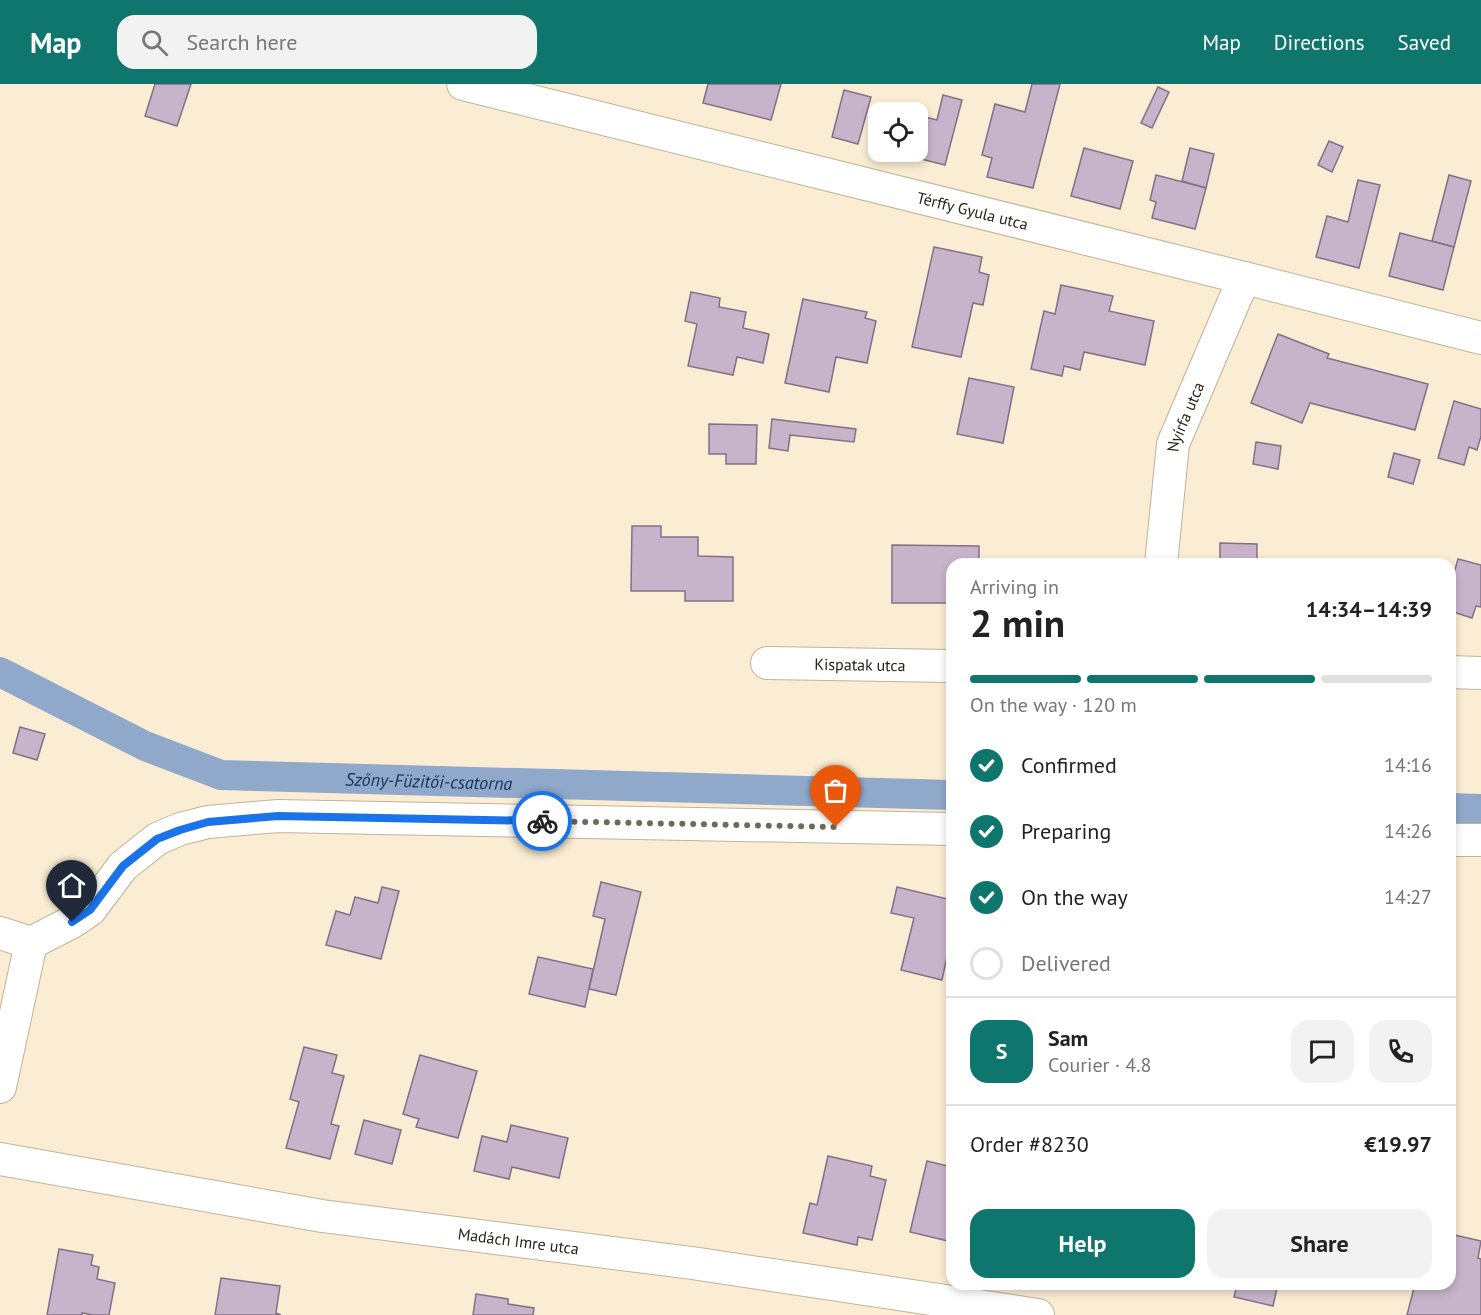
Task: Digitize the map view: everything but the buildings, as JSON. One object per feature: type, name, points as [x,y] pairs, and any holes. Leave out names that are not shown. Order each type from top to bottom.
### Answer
[{"type":"street","name":"Térffy Gyula utca","points":[[463,84],[1481,338]]},
{"type":"street","name":"Nyírfa utca","points":[[1162,558],[1173,444],[1244,278]]},
{"type":"street","name":"Kispatak utca","points":[[767,663],[946,666]]},
{"type":"street","points":[[1456,672],[1481,672]]},
{"type":"street","points":[[0,933],[31,943],[72,922],[90,910],[123,866],[157,839],[208,822],[278,816],[946,830]]},
{"type":"street","points":[[1456,840],[1481,840]]},
{"type":"street","points":[[0,1088],[31,943]]},
{"type":"street","name":"Madách Imre utca","points":[[0,1159],[322,1216],[692,1263],[1038,1315]]},
{"type":"waterway","name":"Szőny-Füzitői-csatorna","points":[[0,672],[145,746],[221,775],[946,795]]},
{"type":"waterway","name":"Szőny-Füzitői-csatorna","points":[[1456,808],[1481,809]]},
{"type":"way so far","points":[[542,821],[836,827]]},
{"type":"route","points":[[72,922],[90,910],[123,866],[157,839],[208,822],[278,816],[542,821]]}]
